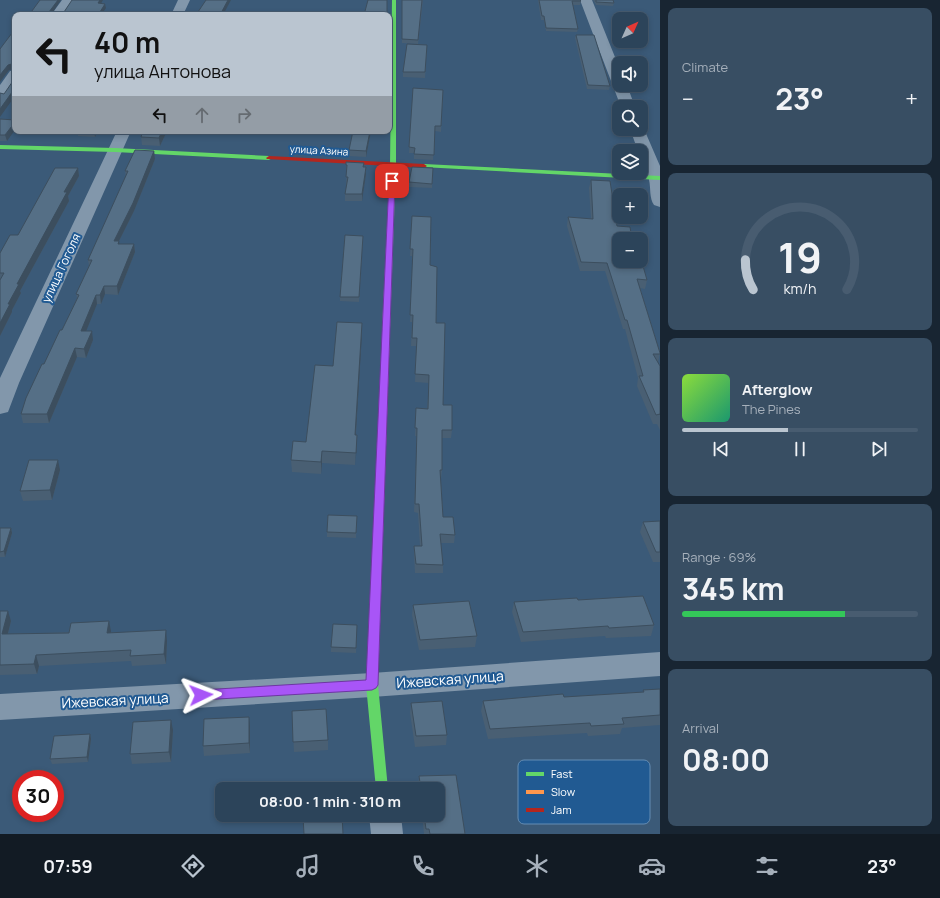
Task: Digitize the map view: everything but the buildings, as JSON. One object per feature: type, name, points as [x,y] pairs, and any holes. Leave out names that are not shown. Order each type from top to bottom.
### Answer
[{"type":"street","points":[[59,12],[68,0]]},
{"type":"street","points":[[179,12],[184,0]]},
{"type":"street","points":[[381,782],[372,685],[393,165],[394,0]]},
{"type":"street","points":[[586,0],[612,66]]},
{"type":"street","points":[[0,95],[12,78]]},
{"type":"street","name":"улица Гоголя","points":[[0,407],[4,383],[123,134]]},
{"type":"street","points":[[640,136],[658,178],[660,202]]},
{"type":"street","name":"улица Азина","points":[[0,146],[115,150],[658,178]]},
{"type":"street","name":"Ижевская улица","points":[[0,707],[372,685],[660,664]]},
{"type":"street","points":[[386,822],[387,834]]},
{"type":"traffic: fast","points":[[386,329],[393,165],[394,0]]},
{"type":"traffic: fast","points":[[0,147],[115,150],[269,158]]},
{"type":"traffic: fast","points":[[424,166],[660,178]]},
{"type":"traffic: fast","points":[[378,534],[372,685],[381,782]]},
{"type":"traffic: slow","points":[[378,534],[386,329]]},
{"type":"traffic: jam","points":[[269,158],[424,166]]},
{"type":"route","points":[[201,695],[372,685],[392,181]]}]
